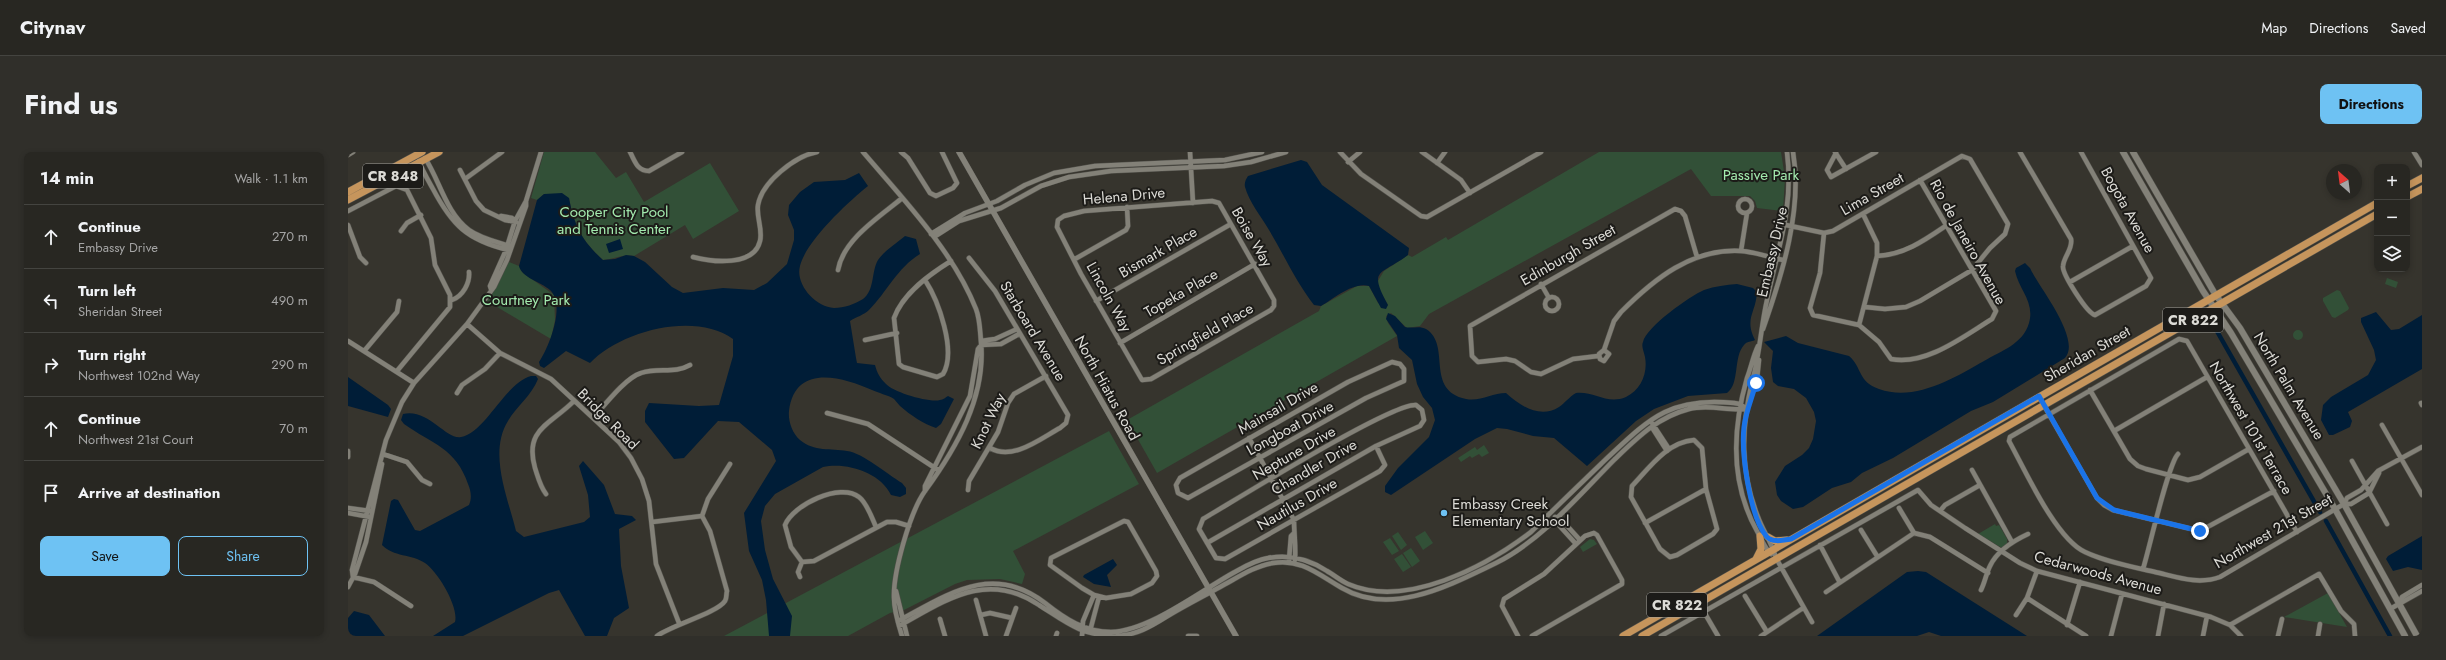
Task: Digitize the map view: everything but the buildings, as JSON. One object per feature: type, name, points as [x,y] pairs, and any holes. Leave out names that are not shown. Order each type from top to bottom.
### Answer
[{"type":"main road","name":"CR 848","points":[[348,200],[439,152]]},
{"type":"main road","name":"North Palm Avenue","points":[[2123,152],[2208,298],[2335,509],[2405,636]]},
{"type":"main road","name":"North Palm Avenue","points":[[2133,152],[2215,294],[2223,302],[2344,504],[2417,636]]},
{"type":"main road","name":"CR 848","points":[[348,192],[420,153]]},
{"type":"main road","points":[[2410,184],[2422,178]]},
{"type":"main road","points":[[2410,195],[2422,188]]},
{"type":"main road","name":"Sheridan Street","points":[[1623,636],[2208,298],[2374,205]]},
{"type":"main road","name":"Sheridan Street","points":[[1642,636],[2374,216]]},
{"type":"main road","points":[[1755,560],[1761,549],[1764,537],[1775,541],[1791,539]]},
{"type":"street","points":[[348,155],[353,152]]},
{"type":"street","points":[[465,179],[502,152]]},
{"type":"street","points":[[370,517],[368,511],[392,423],[414,382],[467,324],[491,289],[490,286],[520,223],[541,152]]},
{"type":"street","points":[[630,152],[637,167],[644,171],[649,171],[682,152]]},
{"type":"street","points":[[693,257],[708,260],[739,259],[754,253],[761,240],[757,216],[760,197],[767,186],[790,163],[798,158],[817,152]]},
{"type":"street","points":[[863,152],[932,236],[951,261],[968,288],[976,308],[981,343],[978,349],[970,396],[937,469],[925,486],[925,491],[909,526],[895,583],[902,636]]},
{"type":"street","points":[[901,152],[908,158],[930,193],[936,196],[953,188],[957,183],[942,152]]},
{"type":"street","name":"North Hiatus Road","points":[[959,152],[1236,636]]},
{"type":"street","points":[[1190,152],[1193,203]]},
{"type":"street","points":[[932,236],[965,213],[989,204],[1038,179],[1054,173],[1095,166],[1225,160],[1262,152]]},
{"type":"street","points":[[932,236],[959,221],[1001,208],[1041,186],[1088,173],[1244,163],[1286,152]]},
{"type":"street","points":[[1340,152],[1361,174],[1421,216],[1427,218],[1541,152]]},
{"type":"street","points":[[1348,162],[1360,152]]},
{"type":"street","points":[[1422,152],[1461,180],[1470,193]]},
{"type":"street","points":[[1437,163],[1445,152]]},
{"type":"street","name":"Embassy Drive","points":[[1762,333],[1763,318],[1776,259],[1786,225],[1790,199],[1787,152]]},
{"type":"street","name":"Embassy Drive","points":[[1771,551],[1744,503],[1736,464],[1736,428],[1740,404],[1774,298],[1792,226],[1796,179],[1793,152]]},
{"type":"street","points":[[1835,152],[1827,170],[1828,175],[1833,176],[1876,152]]},
{"type":"street","points":[[1835,152],[1846,170]]},
{"type":"street","points":[[2020,152],[2071,239],[2071,246],[2063,267],[2070,282],[2133,246]]},
{"type":"street","name":"Bogota Avenue","points":[[2070,282],[2088,311],[2092,314],[2098,313],[2146,286],[2151,281],[2150,275],[2081,152]]},
{"type":"street","points":[[2414,152],[2422,165]]},
{"type":"street","points":[[420,153],[442,207],[456,227],[474,239],[509,248]]},
{"type":"street","name":"Lima Street","points":[[1824,233],[1833,231],[1962,156],[1966,156],[1970,159],[2008,224],[2007,229],[1972,270]]},
{"type":"street","points":[[422,161],[461,223],[469,230],[509,248]]},
{"type":"street","points":[[460,170],[476,201],[484,210],[512,218],[520,223]]},
{"type":"street","points":[[1038,179],[1041,186]]},
{"type":"street","name":"Rio de Janeiro Avenue","points":[[1859,325],[1879,342],[1891,359],[1900,361],[1920,357],[1942,348],[1992,320],[1995,316],[1996,311],[1920,180]]},
{"type":"street","points":[[348,211],[400,186],[407,190],[431,238],[437,271],[452,300],[450,307],[397,371]]},
{"type":"street","points":[[838,270],[839,262],[853,242],[867,227],[901,199]]},
{"type":"street","points":[[509,248],[515,221],[526,201]]},
{"type":"street","name":"Helena Drive","points":[[1058,220],[1064,216],[1084,211],[1193,203]]},
{"type":"street","name":"Boise Way","points":[[1193,203],[1218,203],[1255,264],[1274,300],[1274,306]]},
{"type":"street","points":[[1075,259],[1126,230],[1128,226],[1127,207]]},
{"type":"street","name":"Edinburgh Street","points":[[1598,356],[1573,359],[1541,374],[1531,372],[1515,361],[1506,360],[1478,362],[1472,356],[1470,326],[1667,212],[1675,209],[1681,211],[1685,216],[1697,257]]},
{"type":"street","points":[[1741,251],[1747,213]]},
{"type":"street","points":[[1786,225],[1824,233],[1820,272],[1810,312],[1813,315],[1859,325],[1865,307],[1877,256],[1877,243],[1863,214]]},
{"type":"street","points":[[401,231],[407,223],[421,216]]},
{"type":"street","name":"Lincoln Way","points":[[1058,220],[1057,227],[1075,259],[1081,274],[1140,377],[1145,380]]},
{"type":"street","name":"Bismark Place","points":[[1096,301],[1231,224]]},
{"type":"street","points":[[1877,256],[1892,255],[1907,250],[1947,225]]},
{"type":"street","points":[[348,226],[360,257],[366,263]]},
{"type":"street","points":[[1604,350],[1609,354],[1608,359],[1601,360],[1598,356],[1600,351],[1604,350],[1614,321],[1626,306],[1669,272],[1697,257],[1719,252],[1741,251],[1783,260]]},
{"type":"street","name":"Starboard Avenue","points":[[969,258],[995,290],[1067,412],[1067,422],[1060,428],[1013,452],[1000,453],[990,448]]},
{"type":"street","points":[[925,280],[938,302],[944,322],[947,344],[945,371],[940,376],[934,377],[903,367],[900,364],[894,318],[917,285],[951,261]]},
{"type":"street","name":"Topeka Place","points":[[1120,343],[1255,264]]},
{"type":"street","points":[[1865,307],[1885,309],[1906,307],[1920,301],[1972,270]]},
{"type":"street","points":[[452,300],[460,295],[467,285],[468,272]]},
{"type":"street","points":[[1541,284],[1549,298]]},
{"type":"street","points":[[365,350],[397,312],[399,301]]},
{"type":"street","name":"Springfield Place","points":[[1145,380],[1199,352],[1271,310],[1274,306]]},
{"type":"street","name":"Bridge Road","points":[[467,324],[500,353],[546,376],[619,442],[631,458],[642,479],[649,500],[656,564],[679,623]]},
{"type":"street","points":[[981,343],[1001,344],[1018,331]]},
{"type":"street","points":[[865,340],[897,332]]},
{"type":"street","name":"Northwest 101st Terrace","points":[[2090,390],[2179,338],[2187,340],[2297,532]]},
{"type":"street","points":[[348,341],[365,350],[414,382]]},
{"type":"street","name":"Embassy Drive","points":[[1759,345],[1758,357],[1760,366],[1748,403],[1743,462],[1764,537],[1771,551]]},
{"type":"street","points":[[457,393],[462,385],[485,369],[500,353]]},
{"type":"street","name":"Mainsail Drive","points":[[1178,493],[1176,485],[1180,478],[1348,382],[1392,362],[1400,364],[1404,369]]},
{"type":"street","points":[[593,418],[627,382],[640,373],[682,370],[690,365]]},
{"type":"street","name":"Longboat Drive","points":[[1178,493],[1188,498],[1366,398],[1404,381],[1404,369]]},
{"type":"street","name":"Knot Way","points":[[968,490],[969,481],[990,448],[998,432],[1008,402],[1014,394],[1046,376]]},
{"type":"street","points":[[2114,431],[2207,377]]},
{"type":"street","points":[[2049,414],[2090,390],[2130,459],[2138,466],[2182,479],[2194,479],[2249,449]]},
{"type":"street","points":[[2039,396],[2097,498],[2104,505],[2114,510],[2200,531],[2274,490]]},
{"type":"street","points":[[546,494],[540,485],[533,459],[531,449],[533,439],[574,401]]},
{"type":"street","points":[[1089,633],[1127,634],[1209,590],[1256,561],[1311,561],[1345,583],[1362,590],[1385,593],[1406,592],[1432,585],[1494,558],[1531,532],[1635,431],[1650,420],[1670,410],[1698,402],[1740,404],[1747,409]]},
{"type":"street","name":"Neptune Drive","points":[[1207,542],[1199,529],[1203,519],[1375,420],[1408,406],[1416,405],[1422,410]]},
{"type":"street","points":[[1295,560],[1309,567],[1342,589],[1360,596],[1384,599],[1407,598],[1434,590],[1502,560],[1520,549],[1653,425],[1675,414],[1690,409],[1713,406],[1739,410],[1747,409]]},
{"type":"street","name":"Chandler Drive","points":[[1207,542],[1376,446],[1420,426],[1424,420],[1422,410]]},
{"type":"street","points":[[827,413],[868,424],[937,469]]},
{"type":"street","name":"Northwest 21st Street","points":[[2049,414],[2010,437],[2009,441],[2063,535],[2085,552],[2143,569],[2193,581],[2208,581],[2220,577],[2335,509],[2344,504],[2351,504],[2363,497],[2369,493],[2377,475],[2388,466]]},
{"type":"street","points":[[1650,420],[1668,450]]},
{"type":"street","points":[[2382,425],[2422,495]]},
{"type":"street","points":[[1250,438],[1294,520],[1294,533],[1297,537],[1295,560]]},
{"type":"street","points":[[1694,440],[1702,448],[1706,489],[1717,529],[1713,534],[1677,555],[1670,557],[1660,549],[1631,497],[1630,490],[1632,486],[1668,450],[1685,441],[1694,440]]},
{"type":"street","name":"Nautilus Drive","points":[[1207,542],[1216,558],[1225,559],[1294,520],[1380,471],[1385,465],[1376,446]]},
{"type":"street","name":"Northwest 21st Street","points":[[2344,504],[2347,498],[2360,491],[2375,473],[2422,447]]},
{"type":"street","points":[[348,451],[348,458]]},
{"type":"street","points":[[383,454],[407,462],[422,480],[430,484]]},
{"type":"street","points":[[2143,569],[2174,458],[2178,454]]},
{"type":"street","points":[[2352,461],[2387,524]]},
{"type":"street","points":[[348,587],[353,577],[352,570],[370,517],[374,512],[383,466],[381,463]]},
{"type":"street","points":[[657,636],[679,623],[720,606],[726,600],[727,592],[710,532],[702,516],[708,499],[730,464]]},
{"type":"street","points":[[1972,470],[2012,542]]},
{"type":"street","points":[[1940,511],[1945,505],[1980,485]]},
{"type":"street","points":[[1646,523],[1706,489]]},
{"type":"street","name":"Cedarwoods Avenue","points":[[1858,523],[1918,490],[1940,511],[2001,552],[2037,571],[2207,616],[2230,625]]},
{"type":"street","points":[[2360,491],[2363,497]]},
{"type":"street","points":[[802,562],[791,547],[784,525],[788,517],[794,512],[832,492],[846,492],[860,498],[876,527]]},
{"type":"street","points":[[348,508],[374,512]]},
{"type":"street","points":[[1899,508],[1914,533]]},
{"type":"street","points":[[1551,512],[1555,517],[1556,522],[1576,544]]},
{"type":"street","points":[[348,513],[370,517]]},
{"type":"street","points":[[1661,636],[1667,635],[1858,523],[1853,515]]},
{"type":"street","points":[[652,522],[702,516]]},
{"type":"street","points":[[1555,517],[1560,518],[1580,540]]},
{"type":"street","points":[[802,562],[814,561],[887,522],[896,522],[909,526]]},
{"type":"street","points":[[1128,522],[1156,571],[1156,579],[1126,596],[1097,596],[1047,563],[1051,558],[1116,524],[1128,522]]},
{"type":"street","points":[[1861,530],[1877,556]]},
{"type":"street","points":[[1289,560],[1291,536],[1294,533]]},
{"type":"street","points":[[1826,592],[1839,581],[1914,533],[1930,536],[1988,573]]},
{"type":"street","points":[[1518,636],[1502,606],[1502,601],[1544,574],[1580,540],[1589,534],[1597,535],[1622,580],[1622,584],[1532,636]]},
{"type":"street","points":[[1981,590],[1990,566],[2001,552],[2012,542],[2028,534]]},
{"type":"street","points":[[1820,545],[1839,581]]},
{"type":"street","points":[[1771,551],[1812,622]]},
{"type":"street","points":[[800,577],[798,572],[802,562]]},
{"type":"street","points":[[2016,615],[2027,598],[2037,571]]},
{"type":"street","points":[[2241,636],[2234,634],[2230,625],[2319,574],[2341,611],[2354,624],[2356,636]]},
{"type":"street","points":[[353,577],[374,582],[411,606]]},
{"type":"street","points":[[2067,625],[2080,582]]},
{"type":"street","points":[[2399,603],[2402,597],[2422,585]]},
{"type":"street","points":[[900,622],[954,596],[975,590],[993,588],[1021,595],[1067,625],[1083,632],[1115,636],[1121,634]]},
{"type":"street","points":[[2390,608],[2422,592]]},
{"type":"street","points":[[2111,636],[2122,594]]},
{"type":"street","points":[[2410,598],[2422,595]]},
{"type":"street","points":[[1083,632],[1083,621],[1097,596]]},
{"type":"street","points":[[1089,633],[1097,596]]},
{"type":"street","points":[[1745,596],[1767,632]]},
{"type":"street","points":[[2027,598],[2086,636]]},
{"type":"street","points":[[976,600],[986,636]]},
{"type":"street","points":[[2158,636],[2164,604]]},
{"type":"street","points":[[1006,636],[1016,608]]},
{"type":"street","points":[[1761,636],[1803,608]]},
{"type":"street","points":[[1704,612],[1718,636]]},
{"type":"street","points":[[980,615],[990,613],[1012,618]]},
{"type":"street","points":[[2203,636],[2207,616]]},
{"type":"street","points":[[940,619],[945,636]]},
{"type":"street","points":[[2278,636],[2282,619]]},
{"type":"street","points":[[900,622],[907,636]]},
{"type":"street","points":[[2318,636],[2320,624]]},
{"type":"street","points":[[1188,636],[1197,636]]},
{"type":"green space","name":"Cooper City Pool and Tennis Center","points":[[544,152],[595,152],[616,178],[626,172],[644,202],[710,163],[739,211],[693,239],[685,225],[634,256],[622,256],[603,260],[584,239],[580,232],[573,216],[569,198],[544,194],[537,200],[531,198]]},
{"type":"green space","name":"Passive Park","points":[[1599,152],[1781,152],[1785,178],[1783,211],[1757,208],[1755,201],[1750,196],[1711,196],[1691,169],[1429,314],[1420,326],[1407,328],[1391,313],[1386,316],[1388,323],[1397,336],[1157,473],[1127,420],[1319,311],[1321,306],[1357,286],[1369,286],[1378,303],[1388,305],[1376,284],[1384,271],[1408,255],[1412,257],[1446,237],[1448,240]]},
{"type":"green space","name":"Courtney Park","points":[[509,262],[519,266],[522,272],[554,295],[555,320],[551,339],[487,301]]},
{"type":"green space","points":[[2387,278],[2398,282],[2396,288],[2385,284]]},
{"type":"green space","points":[[2337,290],[2340,291],[2349,308],[2335,318],[2332,317],[2323,301],[2323,298]]},
{"type":"green space","points":[[2296,330],[2300,330],[2302,331],[2302,339],[2296,340],[2293,337],[2293,333]]},
{"type":"green space","points":[[1264,414],[1267,420],[1248,431],[1244,424]]},
{"type":"green space","points":[[1109,431],[1139,484],[1013,551],[1025,574],[1022,584],[1000,579],[967,580],[955,584],[904,610],[890,613],[848,636],[724,636]]},
{"type":"green space","points":[[1484,445],[1489,453],[1482,457],[1479,454],[1472,458],[1470,456],[1461,462],[1458,458],[1475,447],[1477,450]]},
{"type":"green space","points":[[1995,524],[1996,526],[1999,525],[2007,539],[2007,544],[2002,548],[1978,534]]},
{"type":"green space","points":[[1425,531],[1433,543],[1423,550],[1415,537]]},
{"type":"green space","points":[[1398,532],[1407,545],[1401,550],[1392,536]]},
{"type":"green space","points":[[1390,538],[1399,551],[1392,555],[1383,542]]},
{"type":"green space","points":[[1590,539],[1594,540],[1597,544],[1583,552],[1580,547]]},
{"type":"green space","points":[[1411,548],[1420,561],[1412,567],[1403,553]]},
{"type":"green space","points":[[1402,554],[1411,567],[1403,572],[1394,559]]},
{"type":"green space","points":[[2328,593],[2347,627],[2284,617]]},
{"type":"water","points":[[1301,160],[1307,162],[1322,185],[1409,248],[1408,255],[1384,270],[1378,278],[1379,285],[1388,305],[1386,309],[1381,308],[1369,286],[1363,285],[1350,288],[1321,306],[1314,305],[1301,287],[1269,230],[1252,204],[1245,186],[1245,181],[1248,176]]},
{"type":"water","points":[[859,173],[868,186],[839,212],[810,245],[800,266],[799,273],[801,280],[808,293],[820,304],[834,308],[849,305],[860,301],[867,295],[878,260],[884,253],[905,236],[916,239],[920,254],[905,266],[869,310],[850,321],[857,363],[875,365],[879,375],[886,384],[903,393],[935,401],[941,400],[948,396],[954,399],[941,424],[936,428],[913,416],[900,406],[894,399],[860,385],[834,378],[822,378],[810,380],[800,386],[793,396],[789,411],[791,427],[797,437],[805,444],[817,448],[847,451],[860,456],[875,464],[902,483],[906,488],[906,494],[900,497],[891,495],[879,480],[862,470],[842,466],[832,466],[823,467],[775,494],[765,506],[761,521],[765,550],[773,579],[792,616],[790,636],[769,636],[766,600],[762,580],[749,551],[744,513],[776,461],[772,450],[739,422],[718,421],[684,458],[674,459],[645,422],[645,411],[649,403],[699,406],[719,405],[733,356],[733,339],[717,331],[699,326],[658,328],[638,334],[620,342],[603,352],[590,363],[566,351],[544,368],[540,366],[539,362],[547,347],[554,326],[556,315],[555,297],[546,287],[524,274],[519,266],[537,200],[544,194],[562,193],[569,198],[573,216],[584,239],[603,260],[615,259],[626,255],[634,256],[645,262],[672,287],[683,293],[723,288],[754,290],[767,283],[787,264],[794,240],[794,230],[788,215],[789,205],[800,192],[814,182],[845,180]]},
{"type":"water","points":[[620,239],[623,249],[609,253],[606,244]]},
{"type":"water","points":[[2025,263],[2030,268],[2064,326],[2068,338],[2069,349],[2065,358],[1993,402],[1971,411],[1893,458],[1862,473],[1851,482],[1832,488],[1803,507],[1793,509],[1781,501],[1777,495],[1775,482],[1785,466],[1802,455],[1809,448],[1813,439],[1816,421],[1814,412],[1806,398],[1794,389],[1778,386],[1773,382],[1771,368],[1773,351],[1764,342],[1786,336],[1798,343],[1849,356],[1867,382],[1879,389],[1893,392],[1906,392],[1934,386],[1947,381],[2004,350],[2017,342],[2022,336],[2029,323],[2030,309],[2015,271],[2016,268]]},
{"type":"water","points":[[1737,284],[1753,288],[1757,292],[1751,321],[1752,332],[1755,340],[1746,343],[1741,350],[1734,383],[1727,393],[1688,396],[1654,409],[1636,421],[1587,466],[1554,438],[1533,436],[1497,428],[1475,439],[1391,495],[1385,492],[1385,486],[1398,468],[1429,437],[1435,420],[1432,408],[1423,397],[1417,384],[1412,360],[1399,348],[1397,335],[1386,319],[1388,313],[1395,316],[1405,327],[1423,328],[1433,336],[1437,345],[1442,377],[1446,387],[1453,394],[1471,400],[1506,393],[1524,406],[1545,412],[1559,407],[1576,393],[1589,394],[1607,399],[1619,399],[1631,394],[1636,390],[1644,375],[1646,363],[1642,344],[1652,328],[1679,305],[1697,293],[1725,285]]},
{"type":"water","points":[[2376,312],[2391,330],[2399,329],[2422,315],[2422,369],[2348,412],[2352,421],[2350,427],[2333,435],[2329,435],[2321,420],[2323,405],[2331,397],[2368,375],[2376,360],[2374,350],[2361,322],[2361,318]]},
{"type":"water","points":[[531,376],[536,376],[538,379],[528,396],[508,421],[502,434],[500,447],[502,476],[516,531],[524,537],[584,522],[590,517],[588,495],[579,466],[583,461],[604,485],[615,514],[632,516],[636,520],[619,529],[621,566],[629,608],[614,618],[607,636],[585,636],[559,590],[549,593],[463,636],[433,636],[455,622],[454,608],[451,599],[436,574],[425,563],[414,558],[392,552],[382,545],[391,501],[394,499],[398,500],[415,530],[420,531],[469,505],[471,500],[470,492],[463,472],[457,462],[442,448],[404,424],[401,420],[403,414],[412,413],[420,415],[449,434],[455,437],[461,437],[470,433],[479,426],[512,388]]},
{"type":"water","points":[[348,377],[388,405],[391,409],[388,417],[348,406]]},
{"type":"water","points":[[2422,536],[2422,570],[2408,567],[2393,571],[2386,559],[2388,556]]},
{"type":"water","points":[[1113,559],[1117,565],[1107,575],[1111,587],[1094,584],[1083,577],[1084,575]]},
{"type":"water","points":[[1907,572],[1926,572],[2027,636],[1941,636],[1929,632],[1917,636],[1817,636]]},
{"type":"water","points":[[354,611],[369,615],[385,636],[348,636],[348,618]]},
{"type":"waterway","points":[[2214,326],[2320,512]]},
{"type":"waterway","points":[[2326,521],[2390,636]]},
{"type":"place","name":"Embassy Creek Elementary School","points":[[1444,513]]},
{"type":"route","points":[[1756,383],[1747,409],[1744,428],[1743,462],[1749,489],[1758,517],[1768,537],[1775,541],[1791,539],[2039,396],[2097,498],[2104,505],[2114,510],[2194,531],[2200,531]]}]
